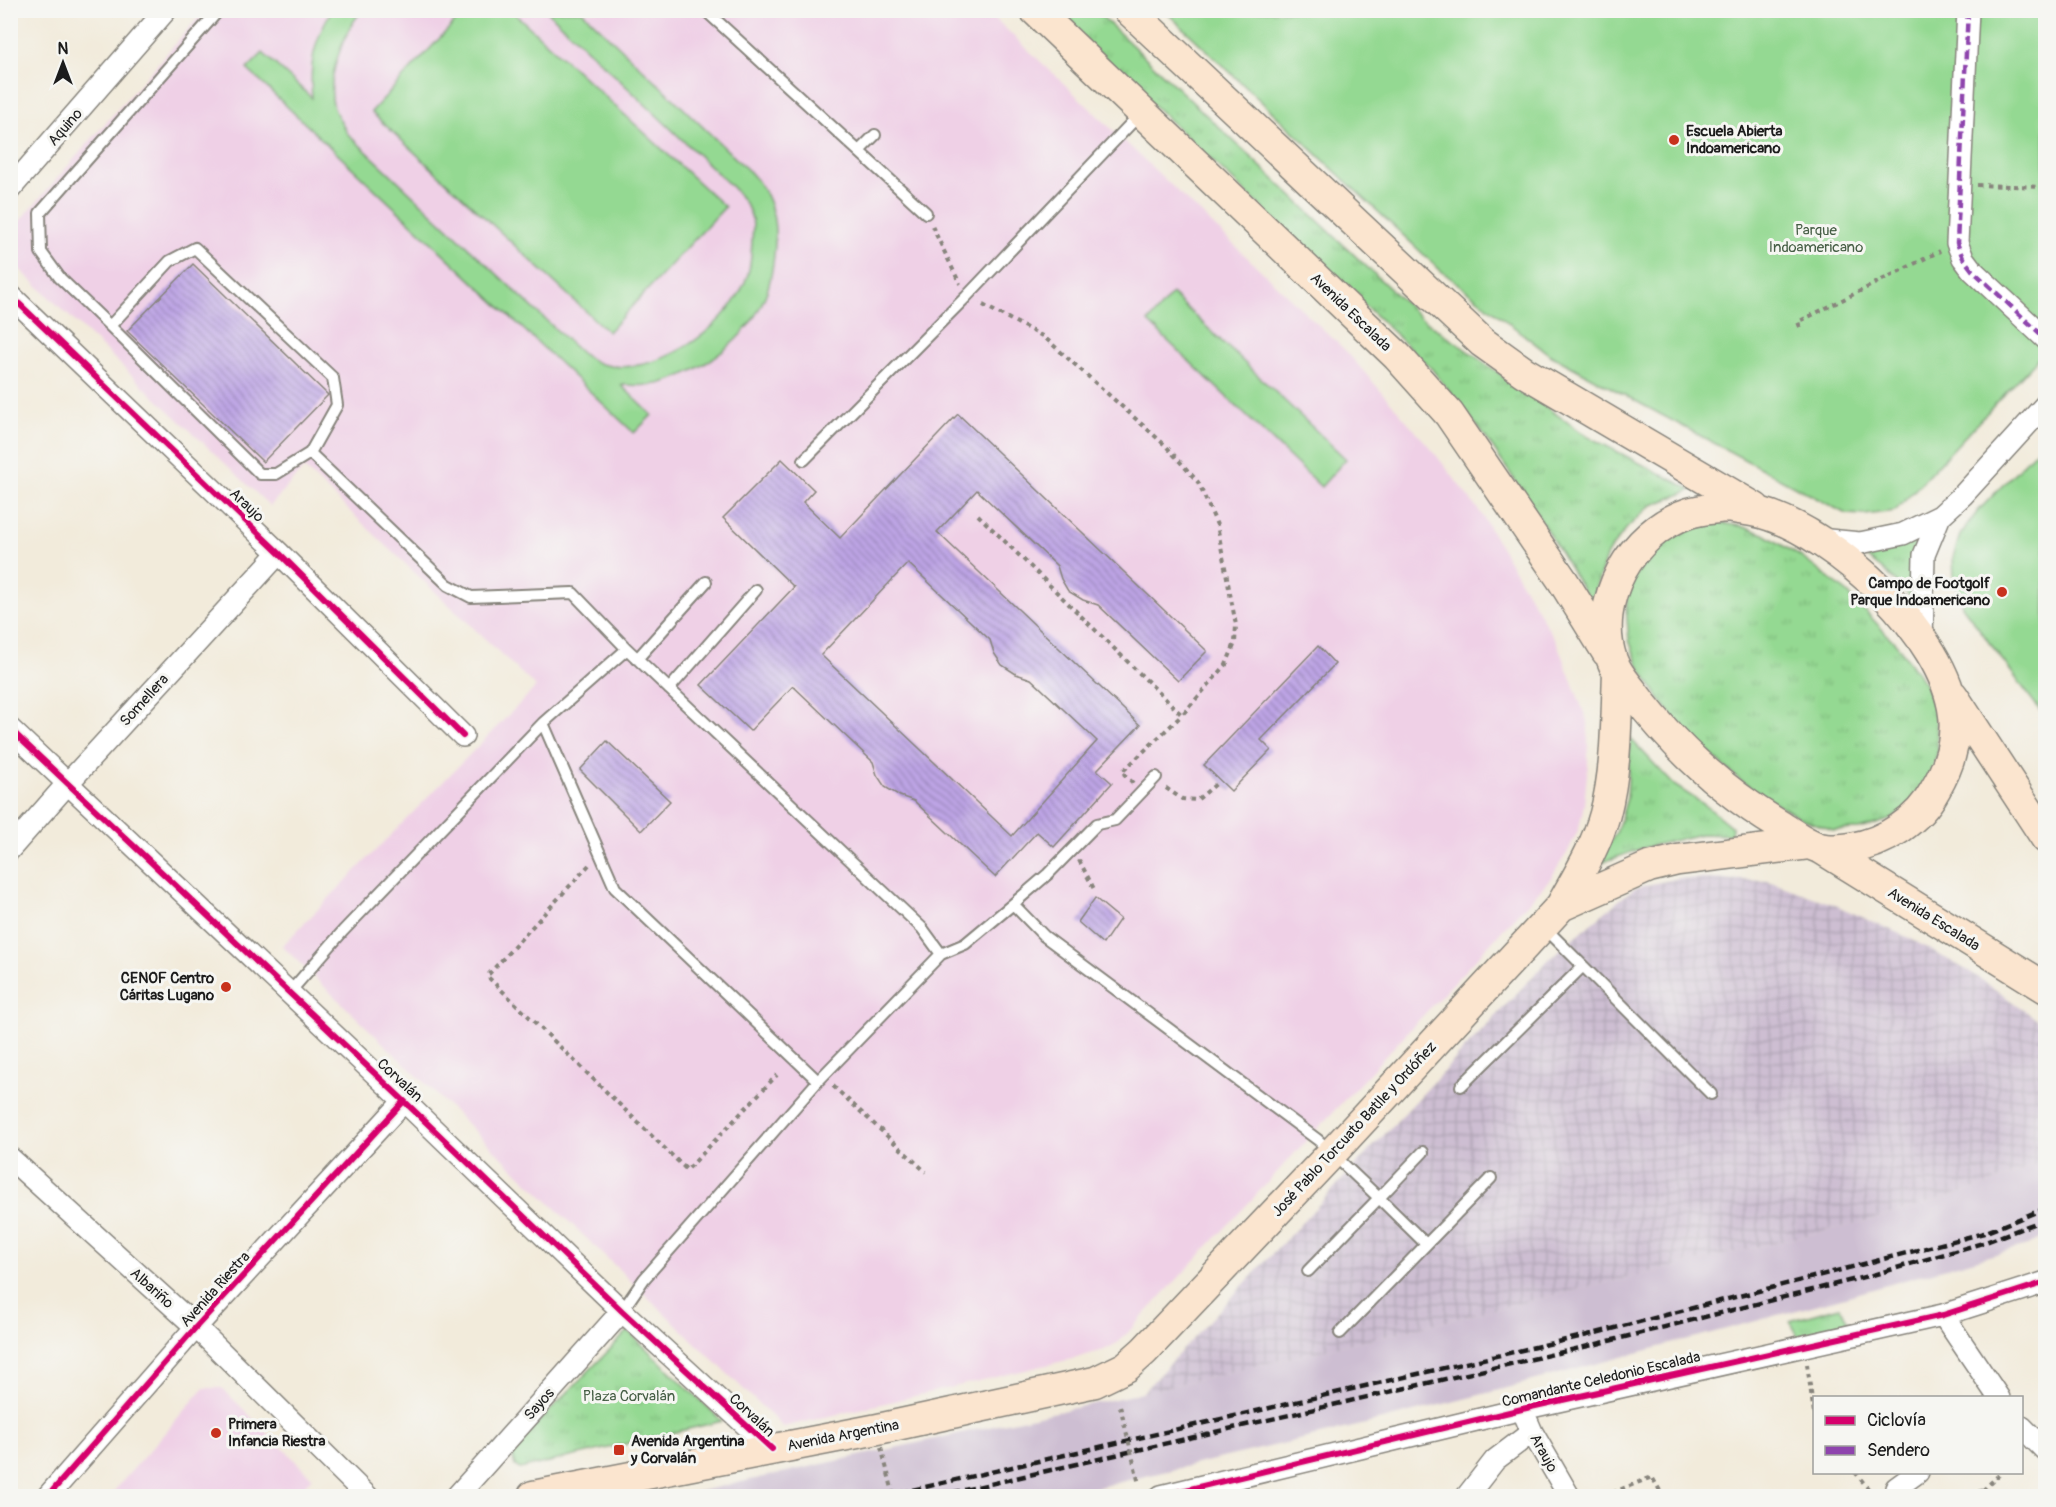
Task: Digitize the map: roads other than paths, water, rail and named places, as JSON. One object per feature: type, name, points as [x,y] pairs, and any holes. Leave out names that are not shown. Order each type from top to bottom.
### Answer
[{"type":"main road","name":"Avenida Escalada","points":[[1035,10],[1423,383],[1449,414],[1550,561],[1615,665],[1656,724],[1702,770],[1753,810],[1816,846],[2046,988]]},
{"type":"main road","points":[[1129,10],[1482,342],[1524,372],[1762,513],[1817,539],[1858,567],[1893,602],[1922,641],[1946,686],[2046,838]]},
{"type":"main road","name":"José Pablo Torcuato Batlle y Ordóñez","points":[[1144,1351],[1334,1164],[1552,916],[1587,859],[1605,816],[1615,750],[1615,665],[1607,623],[1613,587],[1630,555],[1657,529],[1690,512],[1726,507],[1762,513]]},
{"type":"main road","name":"José Pablo Torcuato Batlle y Ordóñez","points":[[1552,916],[1649,867],[1678,860],[1816,846],[1853,848],[1882,838],[1908,823],[1929,801],[1944,774],[1953,745],[1954,715],[1946,686]]},
{"type":"main road","name":"Avenida Argentina","points":[[533,1497],[878,1429],[1095,1382],[1126,1367],[1144,1351]]},
{"type":"street","name":"Aquino","points":[[10,189],[166,10]]},
{"type":"street","points":[[1968,10],[1957,243],[1963,258],[1972,270],[2046,339]]},
{"type":"street","name":"Araujo","points":[[10,295],[279,553],[464,736]]},
{"type":"street","points":[[1817,539],[1860,543],[1903,534],[1940,516],[1963,495],[2046,404]]},
{"type":"street","points":[[1922,641],[1924,555],[1940,516]]},
{"type":"street","name":"Somellera","points":[[10,849],[279,553]]},
{"type":"street","name":"Corvalán","points":[[10,729],[404,1101],[622,1311],[772,1449]]},
{"type":"street","name":"Avenida Riestra","points":[[48,1497],[196,1327],[404,1101]]},
{"type":"street","name":"Albariño","points":[[10,1158],[196,1327],[368,1497]]},
{"type":"street","name":"Comandante Celedonio Escalada","points":[[1161,1497],[1522,1409],[1943,1315],[2046,1282]]},
{"type":"street","name":"Sayos","points":[[457,1497],[622,1311]]},
{"type":"street","points":[[1943,1315],[1998,1396]]},
{"type":"street","name":"Araujo","points":[[1522,1409],[1532,1432],[1569,1497]]},
{"type":"street","points":[[2023,1428],[2046,1451]]},
{"type":"street","points":[[1467,1497],[1495,1460],[1532,1432]]},
{"type":"street","points":[[1896,1488],[1917,1474]]},
{"type":"lane","points":[[110,326],[170,261],[195,248],[333,378],[337,405],[310,453],[276,474],[260,474],[60,278],[41,252],[40,213],[219,10]]},
{"type":"lane","points":[[705,10],[926,213]]},
{"type":"lane","points":[[804,459],[966,297],[1143,112]]},
{"type":"lane","points":[[859,151],[875,135]]},
{"type":"lane","points":[[310,453],[448,585],[471,597],[573,593],[637,659],[922,928],[941,954]]},
{"type":"lane","points":[[637,659],[706,582]]},
{"type":"lane","points":[[669,689],[756,590]]},
{"type":"lane","points":[[290,993],[344,931],[543,723],[627,649]]},
{"type":"lane","points":[[543,723],[615,888],[818,1081]]},
{"type":"lane","points":[[622,1311],[644,1279],[818,1081],[941,954],[965,944],[1014,904],[1097,824],[1115,820],[1156,777]]},
{"type":"lane","points":[[1014,904],[1044,936],[1299,1126],[1334,1164],[1379,1198],[1426,1244]]},
{"type":"lane","points":[[1552,916],[1583,966],[1711,1094]]},
{"type":"lane","points":[[1461,1086],[1583,966]]},
{"type":"lane","points":[[1308,1271],[1423,1152]]},
{"type":"lane","points":[[1340,1332],[1491,1178]]},
{"type":"railway","points":[[886,1496],[1592,1334],[1984,1233],[2046,1208]]},
{"type":"railway","points":[[938,1496],[1597,1344],[1876,1274],[1986,1242],[2046,1219]]},
{"type":"place","name":"Escuela Abierta Indoamericano","points":[[1674,140]]},
{"type":"place","name":"Campo de Footgolf Parque Indoamericano","points":[[2002,592]]},
{"type":"place","name":"CENOF Centro Cáritas Lugano","points":[[226,987]]},
{"type":"place","name":"Primera Infancia Riestra","points":[[216,1433]]},
{"type":"place","name":"Avenida Argentina y Corvalán","points":[[619,1450]]},
{"type":"park label","name":"Parque Indoamericano","points":[[1816,238]]},
{"type":"park label","name":"Plaza Corvalán","points":[[629,1396]]}]
